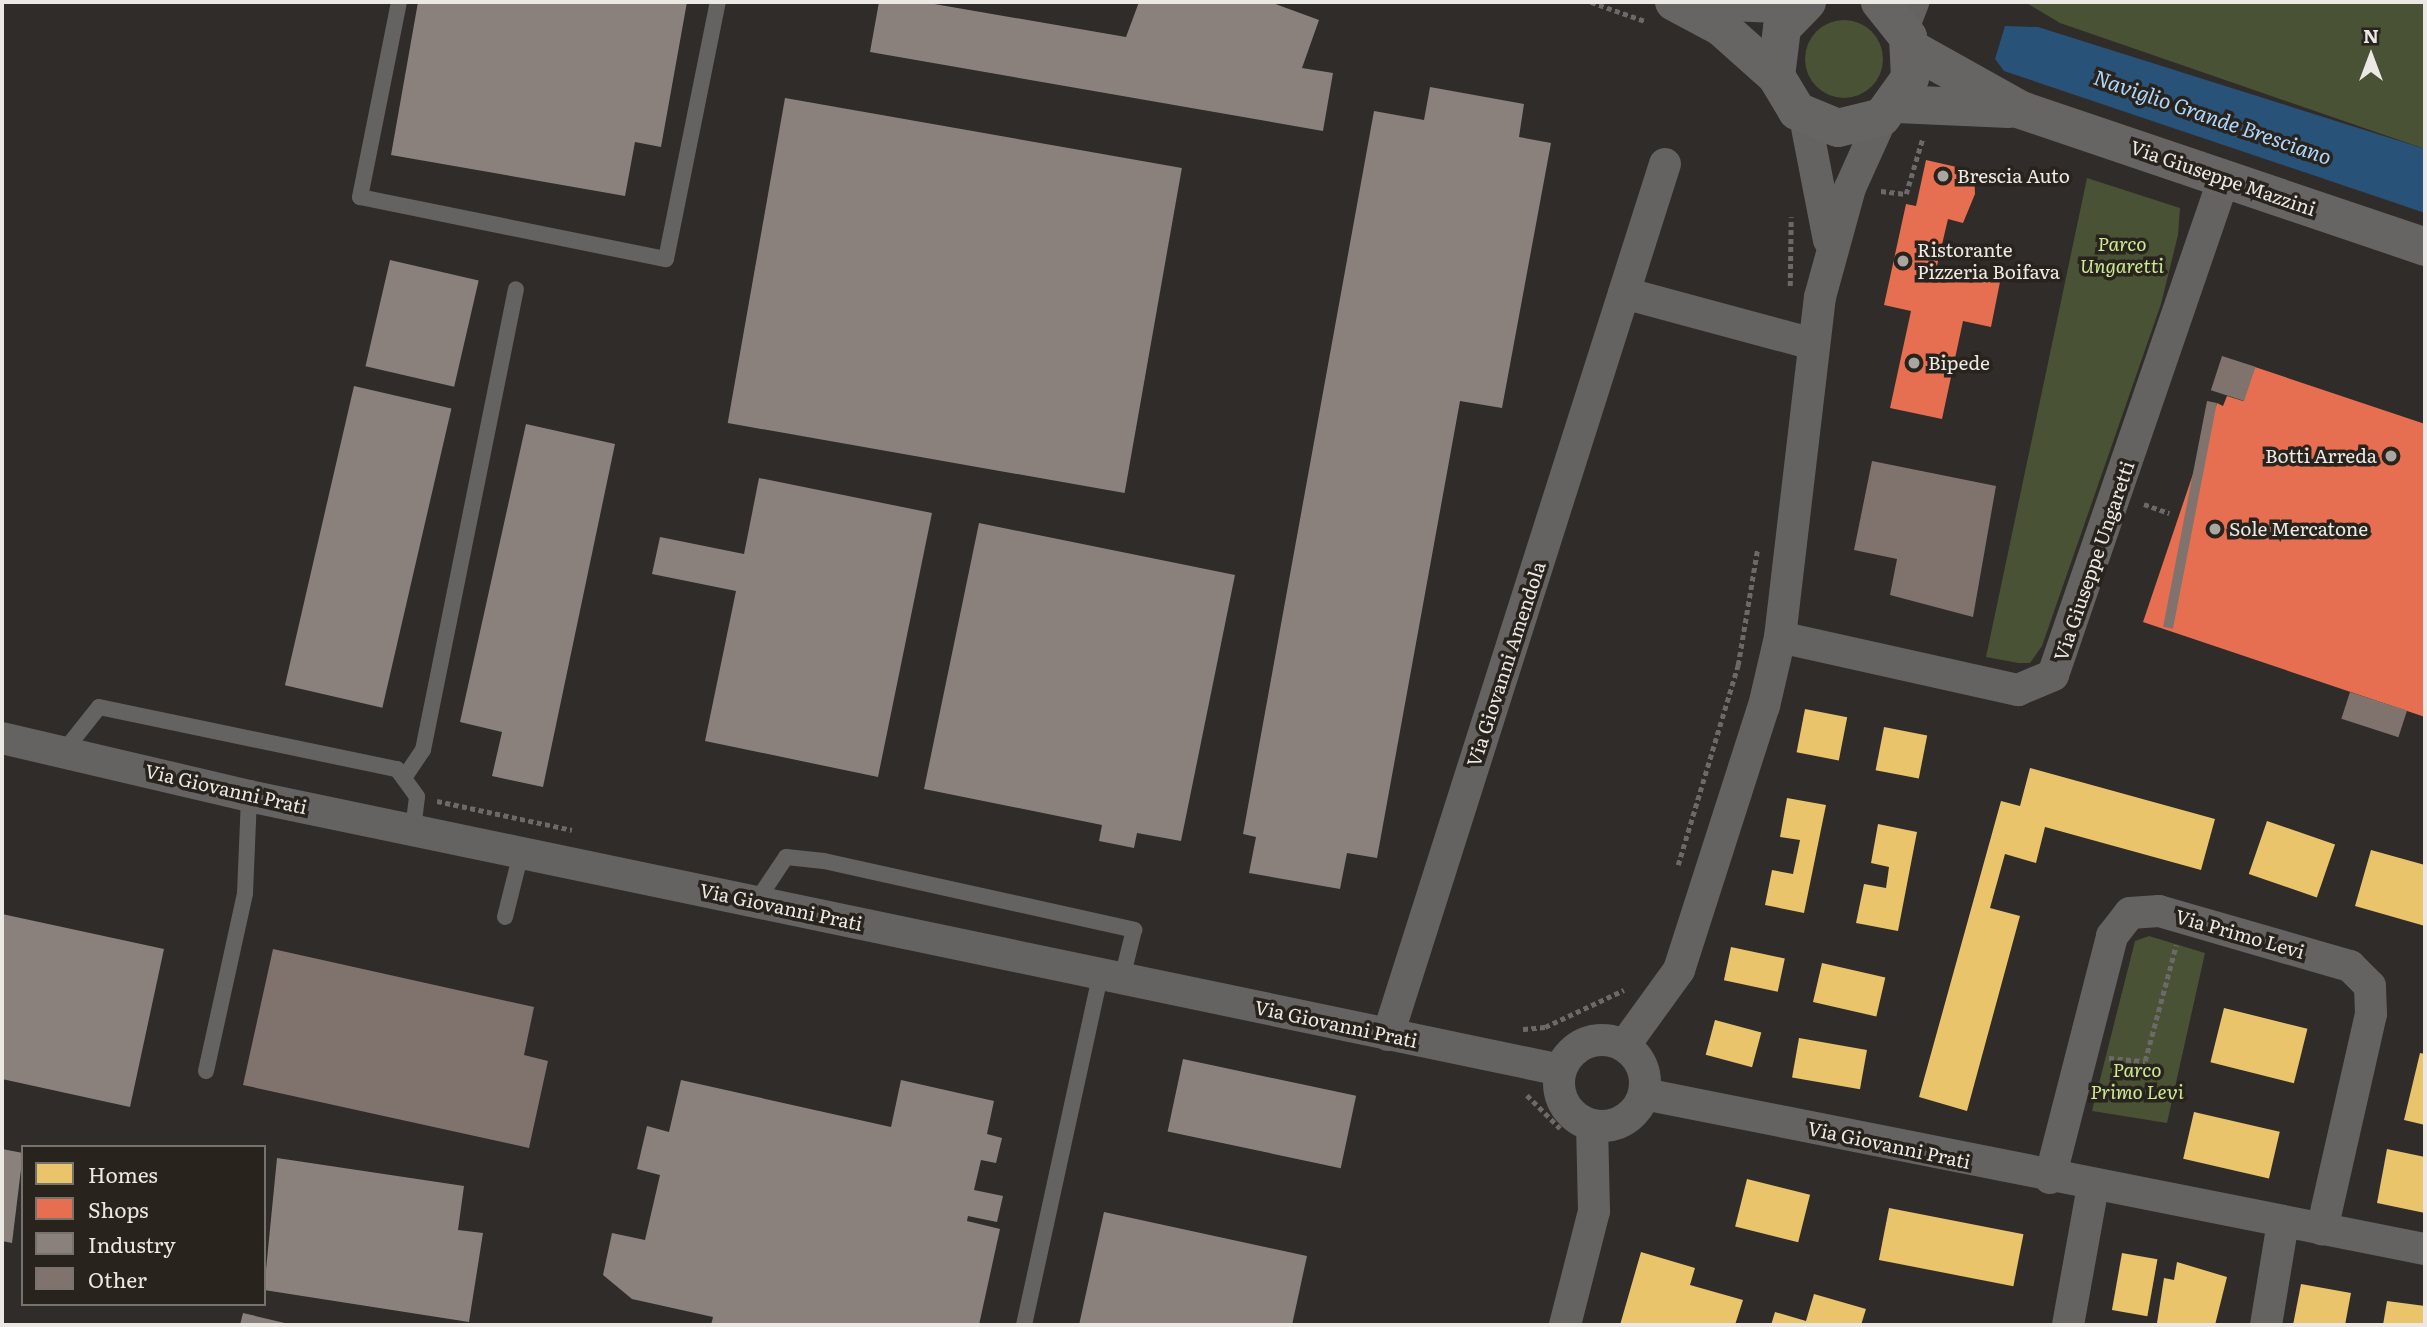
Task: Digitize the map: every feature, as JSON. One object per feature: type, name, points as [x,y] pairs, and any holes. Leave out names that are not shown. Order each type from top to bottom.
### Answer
[{"type":"main road","points":[[1731,2],[1804,4]]},
{"type":"main road","points":[[1776,76],[1778,37],[1804,4]]},
{"type":"main road","points":[[1662,12],[1721,27],[1776,76],[1805,117]]},
{"type":"main road","name":"Via Giuseppe Mazzini","points":[[1902,20],[2021,110]]},
{"type":"main road","name":"Via Giuseppe Mazzini","points":[[1889,110],[1910,78],[1902,20]]},
{"type":"main road","name":"Via Giuseppe Mazzini","points":[[1805,117],[1838,128],[1889,110],[2021,110],[2425,247]]},
{"type":"street","points":[[1625,1046],[1653,1014],[1686,954],[1764,706],[1780,637],[1799,340],[1830,248],[1889,110]]},
{"type":"street","points":[[1805,117],[1830,248]]},
{"type":"street","name":"Via Giovanni Amendola","points":[[1388,1035],[1665,164]]},
{"type":"street","name":"Via Giuseppe Ungaretti","points":[[1780,637],[2018,690],[2053,675],[2224,178]]},
{"type":"street","points":[[1624,293],[1799,340]]},
{"type":"street","name":"Via Giovanni Prati","points":[[2,738],[250,796],[1561,1070]]},
{"type":"street","name":"Via Primo Levi","points":[[2050,1178],[2112,936],[2130,913],[2159,911],[2350,966],[2370,986],[2371,1014],[2322,1229]]},
{"type":"street","points":[[1587,1043],[1625,1046],[1642,1067],[1644,1094],[1625,1119],[1592,1125],[1565,1104],[1561,1070],[1587,1043]]},
{"type":"street","name":"Via Giovanni Prati","points":[[1644,1094],[2050,1178],[2425,1248]]},
{"type":"street","points":[[1564,1325],[1594,1211],[1592,1125]]},
{"type":"street","points":[[2068,1325],[2093,1186]]},
{"type":"street","points":[[2266,1325],[2283,1222]]},
{"type":"lane","points":[[399,2],[360,197],[666,259],[718,2]]},
{"type":"lane","points":[[406,775],[423,750],[516,289]]},
{"type":"lane","points":[[64,751],[99,707],[406,775]]},
{"type":"lane","points":[[406,775],[416,797],[414,830]]},
{"type":"lane","points":[[206,1071],[245,893],[250,796]]},
{"type":"lane","points":[[505,917],[521,853]]},
{"type":"lane","points":[[755,902],[786,857],[824,861],[1135,930],[1111,975],[1024,1325]]},
{"type":"path","points":[[1591,2],[1662,12]]},
{"type":"path","points":[[1872,190],[1906,194],[1926,128]]},
{"type":"path","points":[[1792,202],[1799,340]]},
{"type":"path","points":[[2158,509],[2169,513]]},
{"type":"path","points":[[1675,875],[1738,665],[1758,544]]},
{"type":"path","points":[[2105,1058],[2145,1060],[2176,943]]},
{"type":"path","points":[[1517,1030],[1545,1027],[1605,1002],[1633,980]]},
{"type":"path","points":[[1521,1090],[1564,1137]]},
{"type":"green space","points":[[2025,2],[2425,2],[2425,149],[2060,23]]},
{"type":"green space","points":[[1844,20],[1859,23],[1872,31],[1880,44],[1883,59],[1880,74],[1872,87],[1859,95],[1844,98],[1829,95],[1816,87],[1808,74],[1805,59],[1808,44],[1816,31],[1829,23]]},
{"type":"green space","name":"Parco Ungaretti","points":[[2087,178],[2180,208],[2178,235],[2161,304],[2042,646],[2030,663],[2018,663],[1986,657]]},
{"type":"green space","name":"Parco Primo Levi","points":[[2149,936],[2205,953],[2167,1123],[2092,1111],[2135,941]]},
{"type":"water","name":"Naviglio Grande Bresciano","points":[[2005,26],[2038,27],[2425,149],[2425,213],[2004,71],[1995,59]]},
{"type":"building: Homes","points":[[1805,709],[1847,717],[1839,760],[1797,752]]},
{"type":"building: Homes","points":[[1884,727],[1927,735],[1919,779],[1876,770]]},
{"type":"building: Homes","points":[[2030,768],[2215,819],[2201,870],[2045,827],[2036,863],[2005,854],[1990,908],[2020,916],[1967,1111],[1919,1097],[2001,801],[2020,806]]},
{"type":"building: Homes","points":[[1787,798],[1826,805],[1804,913],[1765,905],[1772,870],[1793,874],[1800,840],[1780,837]]},
{"type":"building: Homes","points":[[2267,821],[2335,844],[2317,897],[2249,874]]},
{"type":"building: Homes","points":[[1878,824],[1917,832],[1898,931],[1856,923],[1864,884],[1886,888],[1889,867],[1871,863]]},
{"type":"building: Homes","points":[[2371,850],[2425,865],[2425,926],[2355,906]]},
{"type":"building: Homes","points":[[1731,947],[1785,958],[1778,992],[1724,980]]},
{"type":"building: Homes","points":[[1822,963],[1885,978],[1876,1017],[1813,1002]]},
{"type":"building: Homes","points":[[2224,1008],[2307,1029],[2294,1083],[2210,1062]]},
{"type":"building: Homes","points":[[1715,1020],[1761,1032],[1752,1067],[1706,1055]]},
{"type":"building: Homes","points":[[1799,1038],[1867,1050],[1860,1089],[1792,1077]]},
{"type":"building: Homes","points":[[2420,1053],[2425,1054],[2425,1125],[2404,1120]]},
{"type":"building: Homes","points":[[2194,1112],[2280,1132],[2269,1179],[2183,1159]]},
{"type":"building: Homes","points":[[2387,1149],[2425,1157],[2425,1213],[2377,1203]]},
{"type":"building: Homes","points":[[1747,1179],[1810,1195],[1798,1242],[1735,1227]]},
{"type":"building: Homes","points":[[1889,1208],[2023,1234],[2013,1286],[1879,1260]]},
{"type":"building: Homes","points":[[1641,1252],[1695,1268],[1690,1285],[1743,1300],[1735,1325],[1620,1325]]},
{"type":"building: Homes","points":[[2122,1253],[2157,1259],[2147,1316],[2112,1310]]},
{"type":"building: Homes","points":[[2177,1262],[2227,1277],[2215,1325],[2157,1323],[2164,1278],[2174,1280]]},
{"type":"building: Homes","points":[[2301,1284],[2351,1293],[2345,1325],[2293,1325]]},
{"type":"building: Homes","points":[[1814,1294],[1866,1309],[1861,1325],[1771,1325],[1775,1312],[1806,1321]]},
{"type":"building: Homes","points":[[2387,1301],[2425,1306],[2425,1325],[2383,1325]]},
{"type":"building: Shops","points":[[1926,160],[1974,171],[1975,194],[1963,223],[1948,219],[1936,270],[2000,282],[1991,327],[1963,321],[1942,419],[1890,408],[1911,311],[1884,305],[1906,204],[1916,206]]},
{"type":"building: Shops","points":[[2255,367],[2425,424],[2425,717],[2143,622],[2217,403],[2223,406],[2227,396],[2243,401]]},
{"type":"building: Industry","points":[[418,2],[687,2],[661,147],[635,142],[625,196],[391,155]]},
{"type":"building: Industry","points":[[879,2],[923,2],[1126,37],[1139,2],[1270,2],[1319,20],[1302,68],[1333,73],[1323,131],[870,52]]},
{"type":"building: Industry","points":[[1430,87],[1524,104],[1519,137],[1551,143],[1502,408],[1460,401],[1377,858],[1347,853],[1340,889],[1249,873],[1256,837],[1243,834],[1374,111],[1424,120]]},
{"type":"building: Industry","points":[[785,98],[1182,168],[1125,493],[728,423]]},
{"type":"building: Industry","points":[[390,260],[479,280],[454,387],[365,366]]},
{"type":"building: Industry","points":[[354,386],[451,408],[382,708],[285,685]]},
{"type":"building: Industry","points":[[526,424],[615,444],[543,787],[492,776],[502,732],[460,722]]},
{"type":"building: Industry","points":[[759,478],[932,513],[878,777],[705,741],[736,591],[652,574],[660,537],[744,554]]},
{"type":"building: Industry","points":[[979,523],[1235,575],[1181,841],[1137,833],[1134,848],[1099,841],[1102,825],[924,789]]},
{"type":"building: Industry","points":[[2,914],[164,949],[130,1107],[2,1079]]},
{"type":"building: Industry","points":[[1183,1059],[1356,1096],[1341,1168],[1168,1131]]},
{"type":"building: Industry","points":[[681,1080],[891,1127],[901,1080],[994,1101],[987,1134],[1002,1138],[996,1163],[981,1160],[974,1190],[1003,1196],[997,1222],[968,1216],[967,1221],[1000,1229],[979,1325],[711,1325],[713,1317],[632,1299],[603,1275],[612,1233],[645,1240],[660,1175],[637,1169],[647,1126],[669,1132]]},
{"type":"building: Industry","points":[[2,1149],[21,1153],[21,1169],[12,1243],[2,1241]]},
{"type":"building: Industry","points":[[277,1158],[464,1186],[458,1230],[483,1233],[469,1322],[266,1290]]},
{"type":"building: Industry","points":[[1104,1212],[1307,1256],[1292,1325],[1079,1325]]},
{"type":"building: Industry","points":[[243,1313],[289,1324],[289,1325],[240,1325]]},
{"type":"building: Other","points":[[2222,356],[2255,367],[2244,401],[2211,390]]},
{"type":"building: Other","points":[[2207,401],[2217,403],[2173,629],[2163,627]]},
{"type":"building: Other","points":[[1872,461],[1996,486],[1973,617],[1890,595],[1897,559],[1854,550]]},
{"type":"building: Other","points":[[2350,692],[2407,711],[2398,737],[2341,719]]},
{"type":"building: Other","points":[[273,949],[534,1007],[524,1055],[548,1061],[529,1148],[243,1085]]},
{"type":"place","name":"Brescia Auto","points":[[1943,176]]},
{"type":"place","name":"Ristorante Pizzeria Boifava","points":[[1903,261]]},
{"type":"place","name":"Bipede","points":[[1914,363]]},
{"type":"place","name":"Botti Arreda","points":[[2391,456]]},
{"type":"place","name":"Sole Mercatone","points":[[2215,529]]}]
